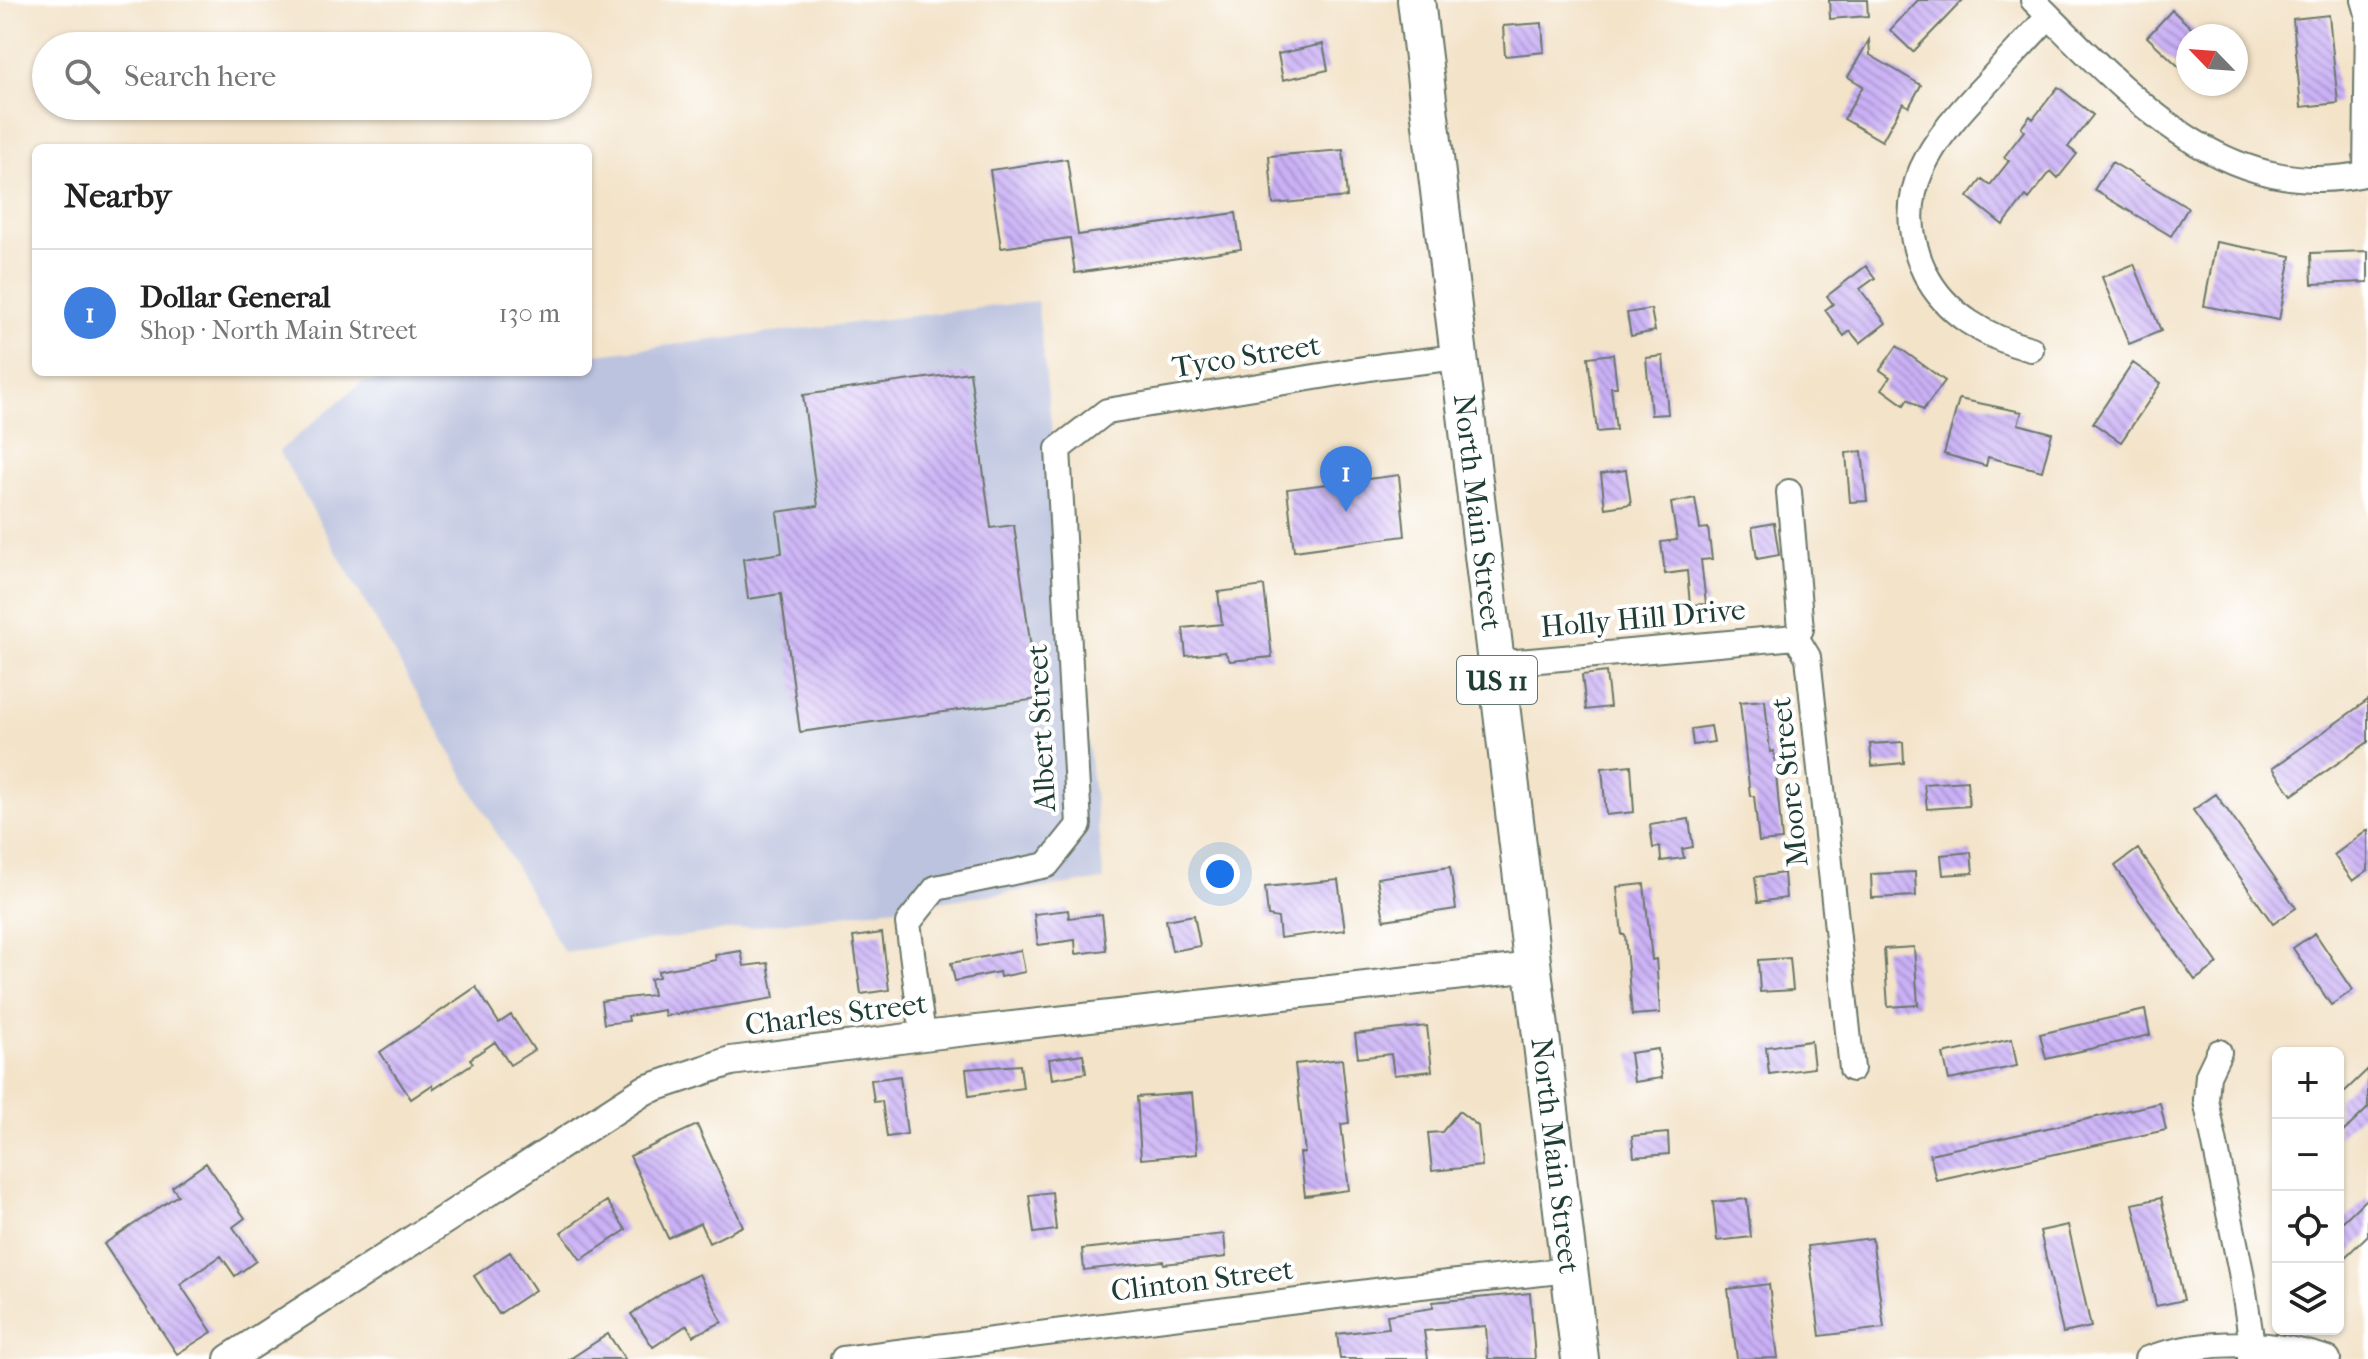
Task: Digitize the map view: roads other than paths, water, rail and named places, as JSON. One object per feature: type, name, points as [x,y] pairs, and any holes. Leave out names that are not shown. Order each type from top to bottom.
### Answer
[{"type":"main road","name":"North Main Street","points":[[1416,0],[1580,1359]]},
{"type":"street","points":[[2031,349],[1982,330],[1962,317],[1940,296],[1921,265],[1914,241],[1912,216],[1916,182],[1937,139],[2041,8],[2152,111],[2185,137],[2230,162],[2263,172],[2305,178],[2367,173],[2368,14],[2364,0]]},
{"type":"street","name":"Tyco Street","points":[[1058,449],[1107,411],[1382,366],[1458,357]]},
{"type":"street","name":"Albert Street","points":[[923,1036],[908,923],[936,888],[1047,865],[1079,825],[1058,449]]},
{"type":"street","name":"Moore Street","points":[[1789,492],[1801,629],[1796,637],[1808,657],[1852,1069]]},
{"type":"street","name":"Holly Hill Drive","points":[[1495,664],[1796,637]]},
{"type":"street","name":"Charles Street","points":[[229,1359],[645,1090],[731,1061],[923,1036],[1533,967]]},
{"type":"street","points":[[2219,1052],[2208,1075],[2206,1100],[2238,1254],[2251,1351]]},
{"type":"street","name":"Clinton Street","points":[[843,1359],[1368,1291],[1569,1270]]},
{"type":"street","points":[[2147,1359],[2203,1347],[2251,1351],[2284,1348],[2328,1359]]},
{"type":"place","name":"Dollar General","points":[[1346,512]]}]
